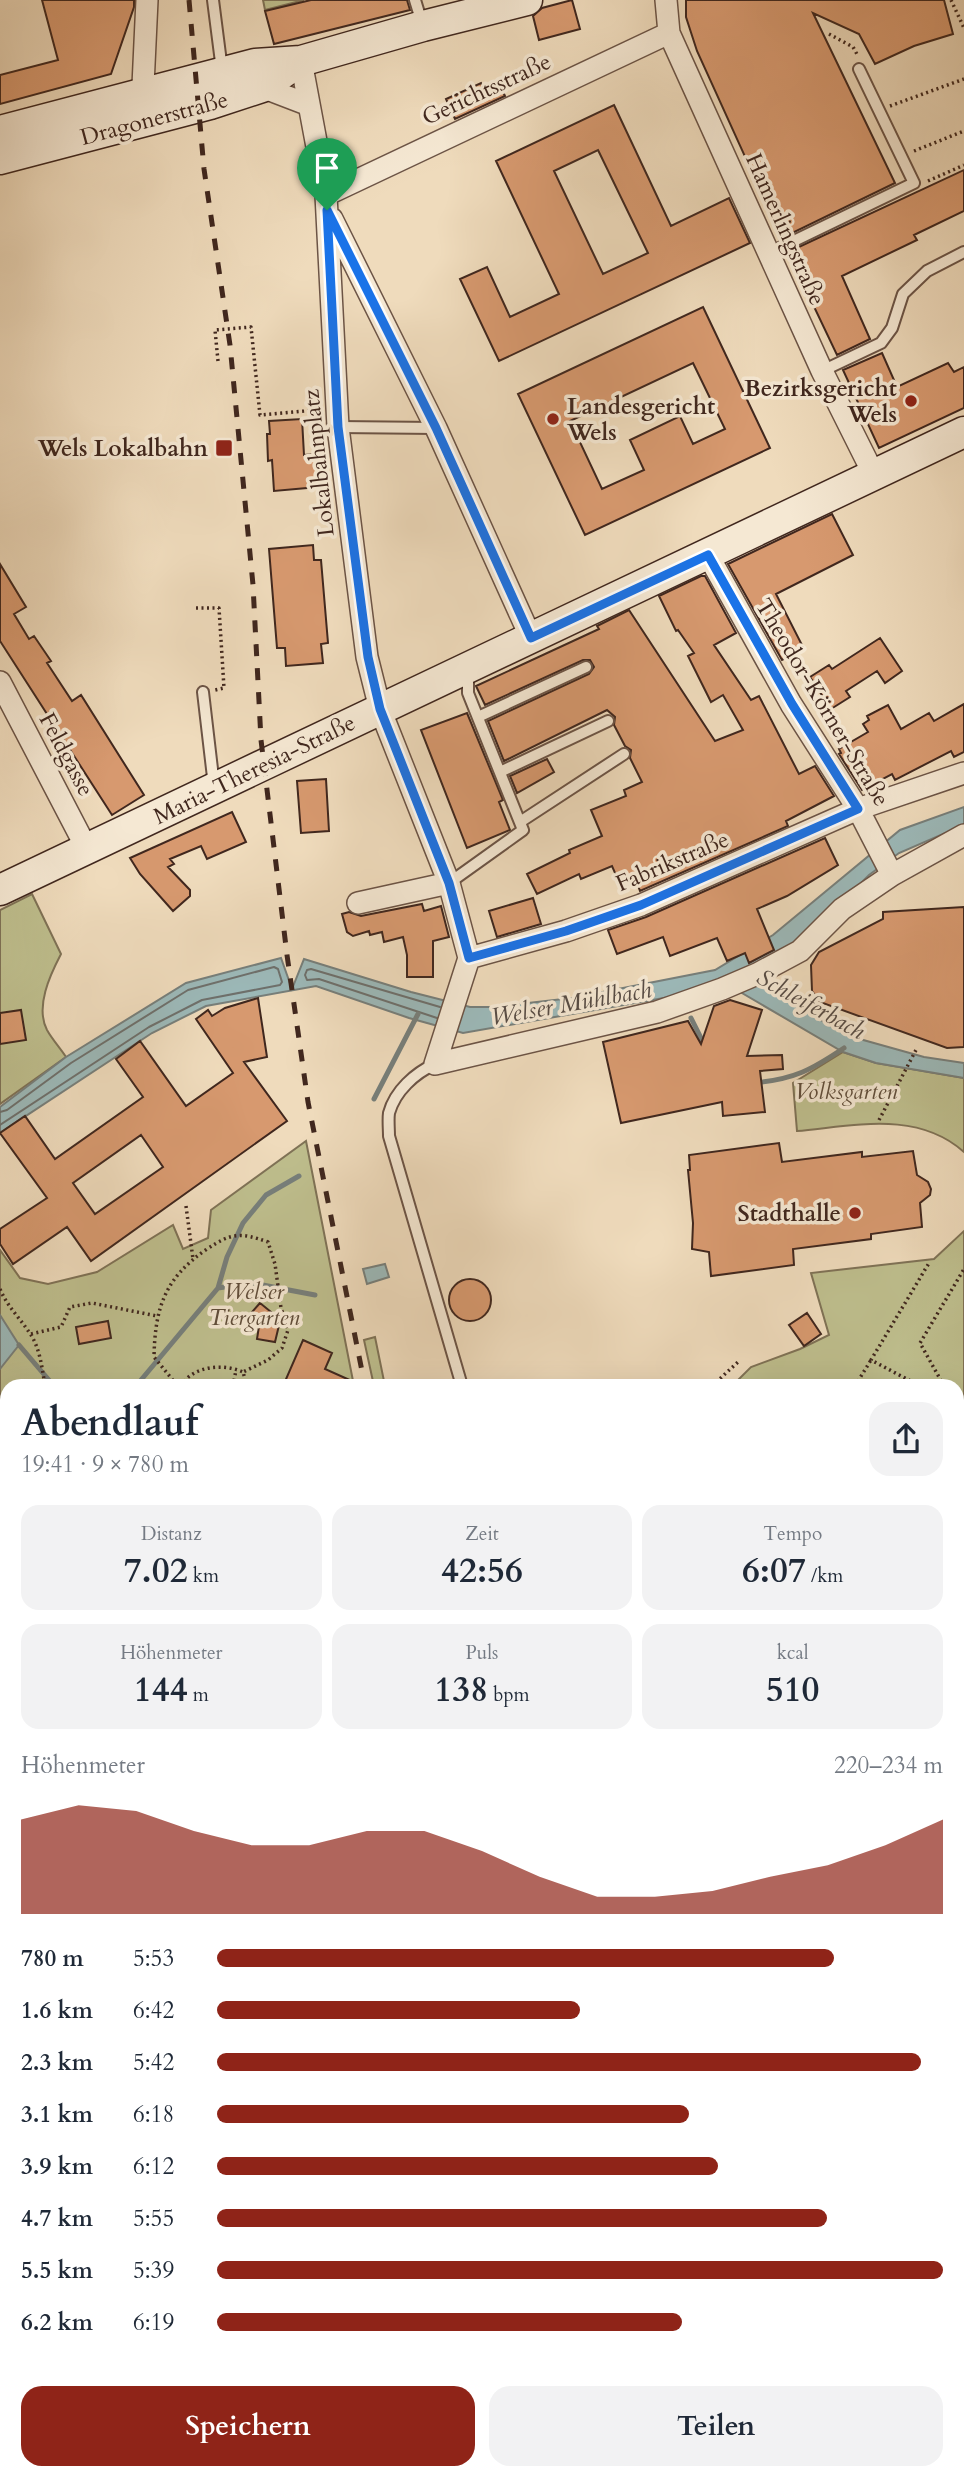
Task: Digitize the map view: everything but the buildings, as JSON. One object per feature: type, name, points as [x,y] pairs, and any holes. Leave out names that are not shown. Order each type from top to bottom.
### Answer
[{"type":"main road","name":"Dragonerstraße","points":[[0,131],[262,88],[301,61],[419,13],[527,0]]},
{"type":"main road","name":"Dragonerstraße","points":[[0,159],[142,108],[223,73],[255,64],[301,61]]},
{"type":"main road","name":"Maria-Theresia-Straße","points":[[0,890],[964,432]]},
{"type":"street","points":[[142,108],[147,0]]},
{"type":"street","name":"Hamerlingstraße","points":[[666,0],[668,33],[822,371],[874,475]]},
{"type":"street","name":"Gerichtsstraße","points":[[327,202],[457,132],[668,33]]},
{"type":"street","name":"Lokalbahnplatz","points":[[301,61],[327,202],[337,418],[368,657],[380,709]]},
{"type":"street","points":[[262,88],[309,105]]},
{"type":"street","name":"Lokalbahnplatz","points":[[327,202],[436,428],[531,638]]},
{"type":"street","name":"Theodor-Körner-Straße","points":[[708,555],[792,704],[858,809],[890,871]]},
{"type":"street","name":"Feldgasse","points":[[0,682],[87,849]]},
{"type":"street","points":[[380,709],[449,883],[469,958],[435,1063]]},
{"type":"street","name":"Fabrikstraße","points":[[469,958],[566,931],[641,905],[858,809],[964,773]]},
{"type":"street","points":[[435,1063],[657,1012],[757,974],[800,951],[842,909],[890,871],[964,835]]},
{"type":"street","points":[[358,903],[449,883]]},
{"type":"lane","points":[[213,0],[223,73]]},
{"type":"lane","points":[[769,253],[914,183],[859,69]]},
{"type":"lane","points":[[822,371],[881,343],[892,328],[903,294],[928,271],[964,252]]},
{"type":"lane","points":[[337,418],[436,428]]},
{"type":"lane","points":[[478,717],[586,667]]},
{"type":"lane","points":[[449,883],[523,830],[468,693],[468,680],[464,669]]},
{"type":"lane","points":[[203,692],[214,789]]},
{"type":"lane","points":[[500,772],[608,721]]},
{"type":"lane","points":[[520,822],[624,754]]},
{"type":"lane","points":[[435,1063],[419,1071],[406,1083],[389,1112],[388,1136],[460,1379]]},
{"type":"path","points":[[951,0],[964,28]]},
{"type":"path","points":[[887,107],[964,79]]},
{"type":"path","points":[[218,361],[215,330],[251,327],[260,415],[337,418]]},
{"type":"path","points":[[196,608],[219,608],[224,688],[203,692]]},
{"type":"path","points":[[879,1120],[916,1050]]},
{"type":"path","points":[[186,1206],[193,1259]]},
{"type":"path","points":[[172,1379],[154,1357],[157,1316],[170,1283],[183,1266],[226,1236],[252,1236],[268,1242],[288,1330],[282,1348],[268,1360],[243,1372],[203,1369],[185,1379]]},
{"type":"path","points":[[859,1379],[929,1263]]},
{"type":"path","points":[[940,1379],[920,1343],[964,1269]]},
{"type":"path","points":[[0,1289],[5,1301],[31,1334],[41,1359],[44,1379]]},
{"type":"path","points":[[31,1334],[61,1327],[70,1307],[92,1303],[157,1316]]},
{"type":"path","points":[[871,1360],[907,1379]]},
{"type":"path","points":[[720,1379],[738,1362]]},
{"type":"path","points":[[234,1379],[236,1370]]},
{"type":"path","points":[[243,1372],[245,1379]]},
{"type":"green space","points":[[263,0],[304,0],[265,10]]},
{"type":"green space","points":[[32,894],[61,954],[45,991],[43,1011],[47,1030],[66,1057],[0,1104],[0,910]]},
{"type":"green space","name":"Volksgarten","points":[[843,1052],[876,1063],[964,1078],[964,1152],[946,1139],[926,1130],[906,1126],[862,1124],[797,1131],[793,1083]]},
{"type":"green space","name":"Welser Tiergarten","points":[[306,1141],[353,1379],[0,1379],[0,1250],[20,1278],[48,1284],[97,1272],[173,1225],[183,1249],[208,1238],[211,1210]]},
{"type":"green space","points":[[964,1231],[964,1379],[739,1379],[751,1367],[829,1335],[811,1273],[934,1259]]},
{"type":"green space","points":[[375,1337],[384,1379],[372,1379],[364,1340]]},
{"type":"water","name":"Welser Mühlbach","points":[[964,807],[964,825],[899,853],[869,875],[817,927],[742,975],[849,1036],[924,1057],[964,1063],[964,1078],[876,1063],[843,1052],[723,982],[681,995],[463,1033],[409,1018],[316,986],[206,1006],[152,1033],[0,1133],[0,1107],[66,1057],[186,983],[281,958],[292,989],[304,959],[411,992],[470,1007],[492,1007],[572,998],[715,970],[773,935],[900,830]]},
{"type":"water","points":[[385,1264],[389,1277],[367,1284],[363,1269]]},
{"type":"water","points":[[0,1315],[19,1345],[0,1369]]},
{"type":"waterway","points":[[374,1099],[418,1014]]},
{"type":"waterway","points":[[691,1018],[705,1046]]},
{"type":"waterway","name":"Schleiferbach","points":[[754,1083],[781,1079],[802,1072],[844,1048]]},
{"type":"waterway","points":[[142,1379],[218,1288],[227,1257],[243,1223],[266,1195],[299,1176]]},
{"type":"waterway","points":[[218,1288],[252,1283],[315,1295]]},
{"type":"waterway","points":[[19,1345],[48,1379]]},
{"type":"railway","points":[[189,0],[204,169],[230,345],[253,585],[261,740],[287,955],[308,1102],[364,1379]]},
{"type":"place","name":"Bezirksgericht Wels","points":[[911,401]]},
{"type":"place","name":"Landesgericht Wels","points":[[553,419]]},
{"type":"place","name":"Wels Lokalbahn","points":[[224,448]]},
{"type":"place","name":"Stadthalle","points":[[855,1213]]},
{"type":"route","points":[[327,210],[436,428],[531,638],[708,555],[792,704],[858,809],[641,905],[566,931],[469,958],[449,883],[380,709],[368,657],[338,427],[327,210]]}]
